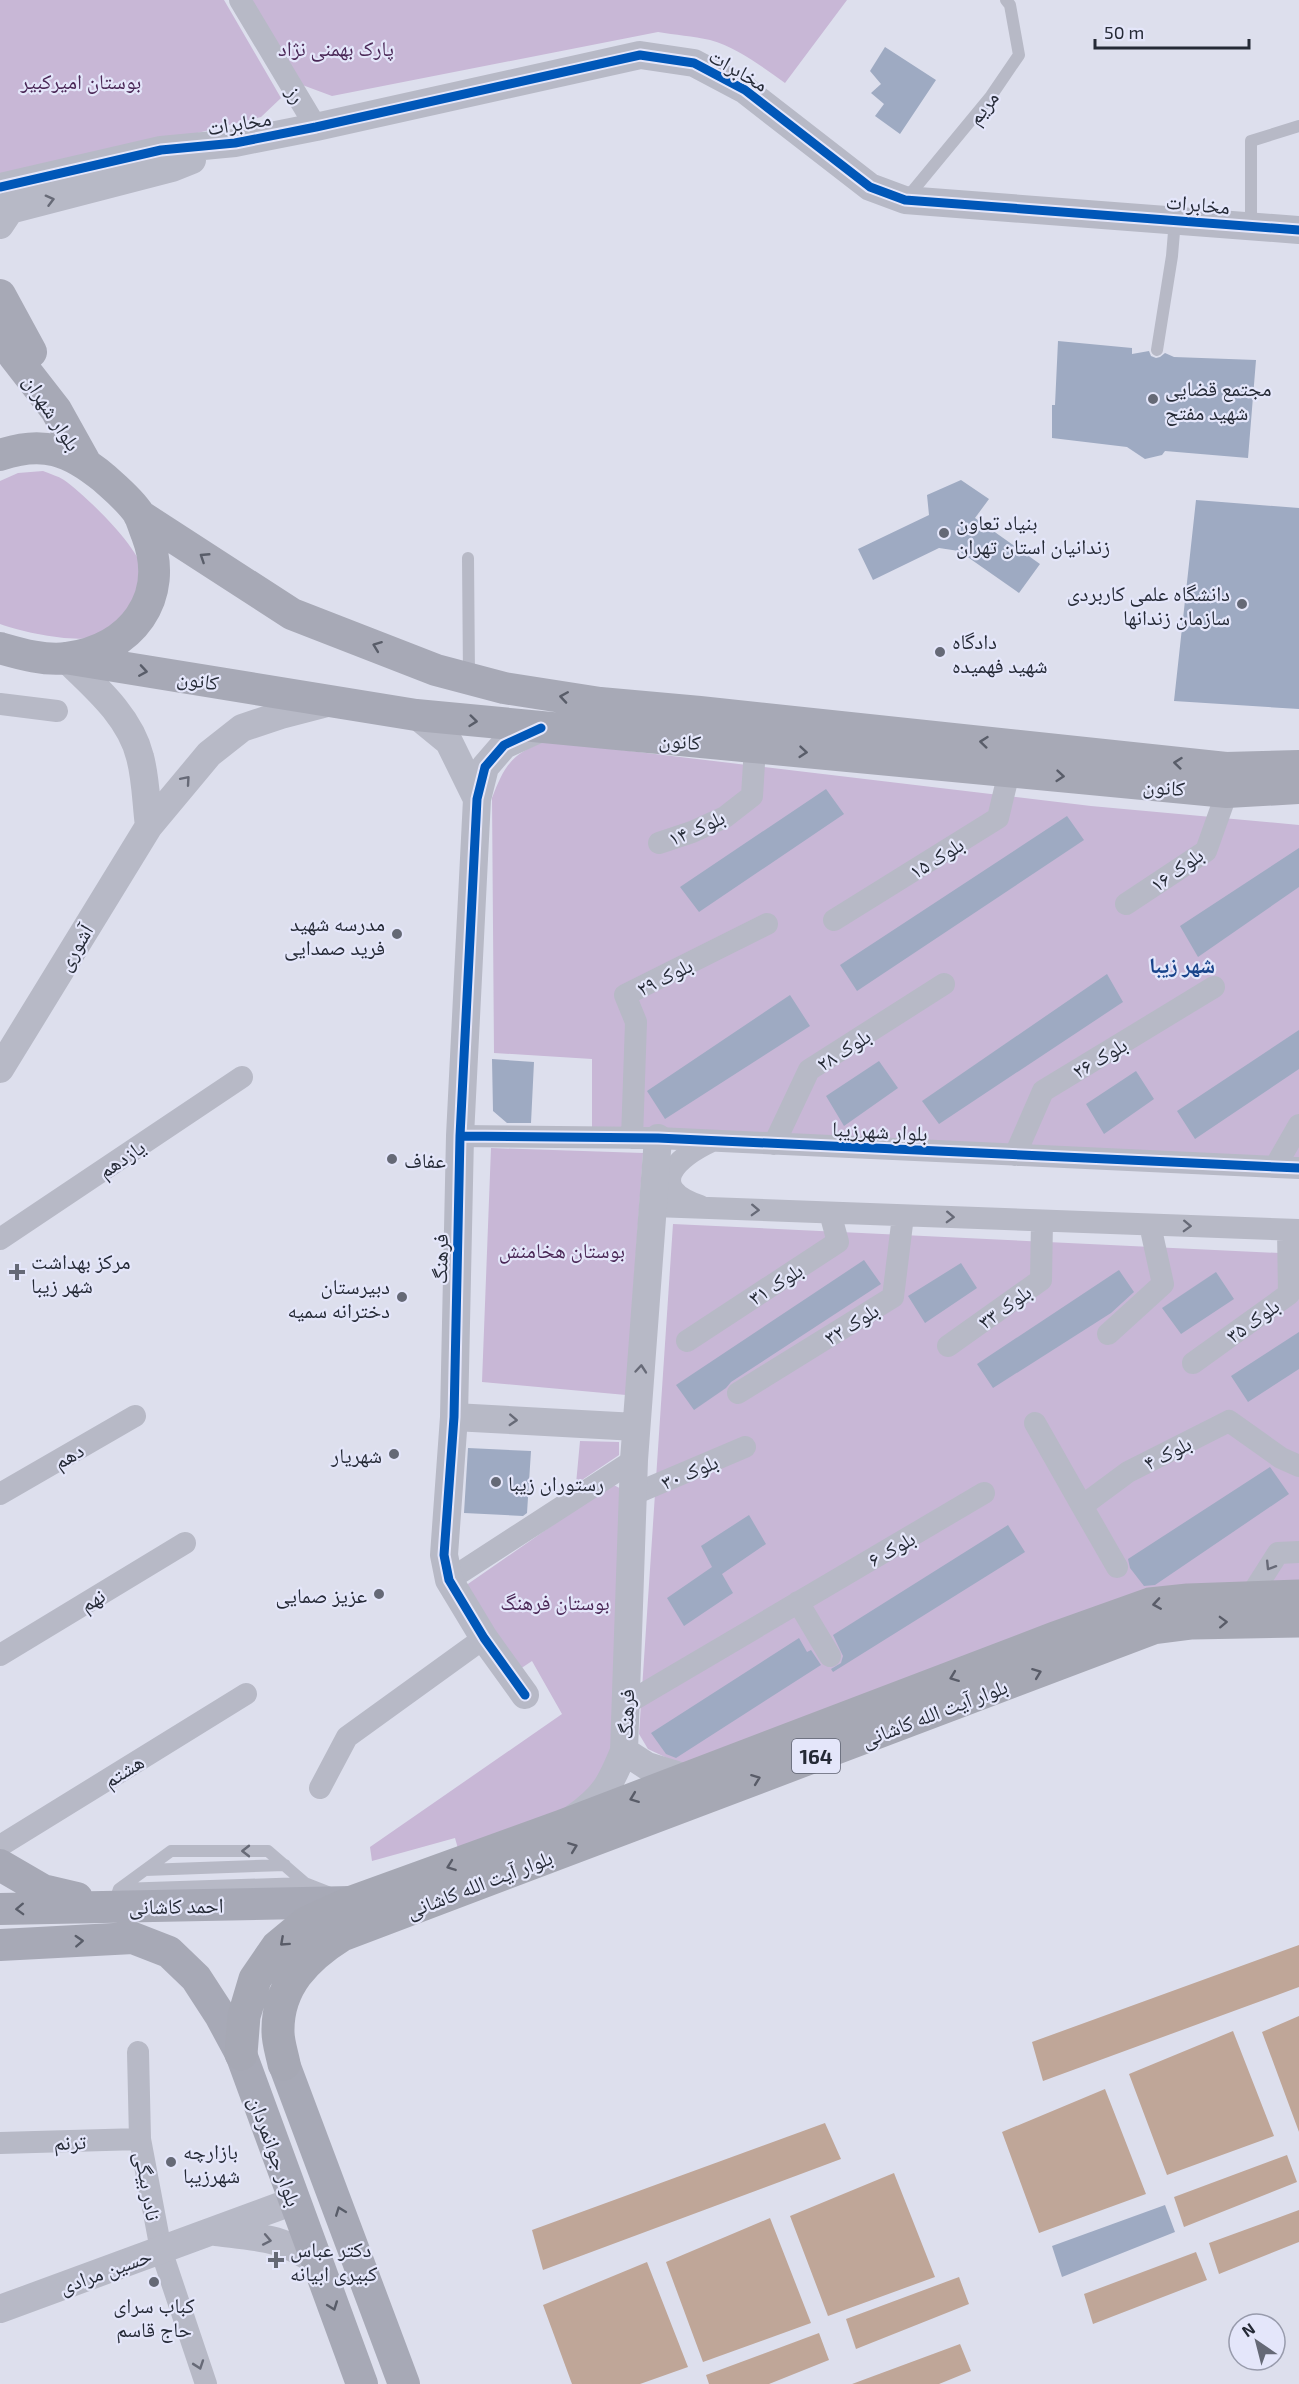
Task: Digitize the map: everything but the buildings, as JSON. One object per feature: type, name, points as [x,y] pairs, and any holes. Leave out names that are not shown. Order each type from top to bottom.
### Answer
[{"type":"main road","points":[[0,295],[26,340],[56,410]]},
{"type":"main road","name":"بلوار شهران","points":[[0,333],[14,356],[56,410],[85,462]]},
{"type":"main road","points":[[0,455],[23,449],[41,448],[68,453],[85,462],[127,499],[139,515],[152,549],[156,569],[154,584],[141,616],[127,634],[110,645],[88,654],[65,658],[30,656],[0,648]]},
{"type":"main road","name":"کانون","points":[[139,515],[292,614],[436,670],[621,720],[1299,788]]},
{"type":"main road","name":"کانون","points":[[65,658],[416,715],[541,728],[621,720]]},
{"type":"main road","name":"کانون","points":[[697,727],[755,747],[1009,772],[1227,780],[1299,766]]},
{"type":"main road","name":"کانون","points":[[1227,780],[1299,758]]},
{"type":"main road","points":[[1227,780],[1299,805]]},
{"type":"main road","name":"بلوار آیت الله کاشانی","points":[[241,2054],[244,2016],[255,1979],[278,1947],[306,1923],[352,1902],[562,1826],[1150,1604],[1188,1600],[1299,1596]]},
{"type":"main road","name":"بلوار آیت الله کاشانی","points":[[284,2064],[278,2032],[281,2003],[296,1973],[316,1952],[342,1935],[1153,1628],[1192,1623],[1299,1621]]},
{"type":"main road","points":[[0,1865],[43,1890],[116,1897]]},
{"type":"main road","name":"احمد کاشانی","points":[[0,1909],[116,1897],[352,1902]]},
{"type":"main road","name":"احمد کاشانی","points":[[0,1945],[133,1938],[169,1952],[196,1978],[241,2054]]},
{"type":"main road","name":"بلوار جوانمردان","points":[[241,2054],[362,2384]]},
{"type":"main road","name":"بلوار جوانمردان","points":[[284,2064],[404,2384]]},
{"type":"street","name":"رز","points":[[240,0],[316,127]]},
{"type":"street","name":"مخابرات","points":[[0,188],[161,150],[235,143],[316,127],[640,55],[694,63],[745,90],[870,187],[905,200],[1299,230]]},
{"type":"street","name":"مخابرات","points":[[0,225],[10,210],[172,168],[235,143]]},
{"type":"street","points":[[65,658],[106,697],[129,730],[140,754],[149,826]]},
{"type":"street","name":"آشوری","points":[[0,1069],[149,826],[209,754],[242,728],[280,715],[332,702]]},
{"type":"street","points":[[0,704],[57,711]]},
{"type":"street","points":[[416,715],[449,742],[477,799]]},
{"type":"street","name":"فرهنگ","points":[[525,1695],[484,1638],[449,1580],[444,1555],[454,1417],[459,1136],[477,799],[485,767],[504,745],[541,728]]},
{"type":"street","name":"بلوک ۱۴","points":[[658,843],[692,832],[725,817],[752,796],[755,747]]},
{"type":"street","name":"بلوک ۱۵","points":[[834,920],[998,818],[1009,772]]},
{"type":"street","name":"بلوک ۱۶","points":[[1126,904],[1206,851],[1227,780]]},
{"type":"street","name":"بلوک ۲۹","points":[[645,1138],[636,1022],[625,996],[766,924]]},
{"type":"street","name":"بلوک ۲۸","points":[[774,1144],[810,1070],[944,984]]},
{"type":"street","name":"بلوک ۲۶","points":[[1015,1155],[1043,1091],[1214,987]]},
{"type":"street","name":"یازدهم","points":[[0,1239],[242,1077]]},
{"type":"street","points":[[1275,1167],[1299,1125]]},
{"type":"street","name":"بلوار شهرزیبا","points":[[459,1136],[713,1140],[1299,1168]]},
{"type":"street","name":"فرهنگ","points":[[624,1752],[632,1495],[654,1206],[645,1138]]},
{"type":"street","points":[[708,1209],[689,1202],[677,1194],[670,1181],[673,1168],[682,1158],[713,1140]]},
{"type":"street","points":[[654,1206],[1294,1230]]},
{"type":"street","name":"بلوک ۳۱","points":[[687,1341],[838,1242],[830,1213]]},
{"type":"street","name":"بلوک ۳۲","points":[[738,1393],[893,1297],[903,1216]]},
{"type":"street","name":"بلوک ۳۳","points":[[948,1346],[1041,1280],[1042,1221]]},
{"type":"street","points":[[1108,1334],[1163,1284],[1150,1225]]},
{"type":"street","name":"بلوک ۳۵","points":[[1193,1364],[1289,1294],[1294,1230]]},
{"type":"street","name":"دهم","points":[[0,1494],[135,1416]]},
{"type":"street","points":[[454,1417],[636,1427]]},
{"type":"street","name":"بلوک ۴","points":[[1082,1506],[1128,1472],[1229,1421],[1281,1458],[1299,1466]]},
{"type":"street","points":[[1035,1424],[1117,1567]]},
{"type":"street","name":"بلوک ۳۰","points":[[632,1495],[745,1447]]},
{"type":"street","points":[[449,1580],[634,1460]]},
{"type":"street","name":"بلوک ۶","points":[[626,1704],[984,1493]]},
{"type":"street","name":"نهم","points":[[0,1655],[185,1543]]},
{"type":"street","points":[[1250,1598],[1278,1553],[1299,1552]]},
{"type":"street","points":[[798,1602],[830,1656]]},
{"type":"street","points":[[320,1788],[347,1737],[484,1638]]},
{"type":"street","name":"هشتم","points":[[0,1846],[246,1694]]},
{"type":"street","points":[[562,1826],[593,1805],[610,1785],[624,1752],[647,1766],[686,1778]]},
{"type":"street","name":"نادر بیگی","points":[[138,2052],[140,2139],[161,2250],[206,2384]]},
{"type":"street","name":"ترنم","points":[[0,2144],[140,2139]]},
{"type":"street","name":"حسین مرادی","points":[[0,2309],[294,2201]]},
{"type":"street","points":[[211,2231],[287,2244],[303,2251],[317,2263]]},
{"type":"lane","name":"مریم","points":[[905,200],[992,96],[1019,55],[1010,5],[1006,0]]},
{"type":"lane","points":[[1251,225],[1251,141],[1299,126]]},
{"type":"lane","points":[[1157,350],[1172,256],[1175,219]]},
{"type":"lane","points":[[468,558],[469,678]]},
{"type":"lane","points":[[116,1897],[145,1870],[171,1851],[268,1851],[306,1883],[352,1902]]},
{"type":"lane","points":[[145,1870],[285,1865]]},
{"type":"lane","points":[[116,1897],[306,1883]]},
{"type":"green space","name":"بوستان امیرکبیر","points":[[0,0],[224,0],[281,98],[261,117],[0,181]]},
{"type":"green space","name":"پارک بهمنی نژاد","points":[[248,0],[847,0],[785,83],[749,58],[720,43],[658,32],[332,96],[297,83]]},
{"type":"green space","points":[[43,471],[64,480],[85,497],[123,537],[140,564],[143,574],[140,590],[117,624],[102,635],[74,639],[61,638],[0,624],[0,481],[18,473]]},
{"type":"green space","points":[[546,741],[1091,806],[1299,825],[1299,1168],[592,1127],[592,1059],[494,1053],[492,798],[501,777],[511,762],[525,751]]},
{"type":"green space","name":"بوستان هخامنش","points":[[491,1148],[643,1153],[626,1395],[482,1382]]},
{"type":"green space","points":[[673,1224],[1299,1254],[1299,1583],[686,1767],[648,1749],[639,1734]]},
{"type":"green space","points":[[580,1441],[619,1442],[619,1455],[576,1484]]},
{"type":"green space","name":"بوستان فرهنگ","points":[[612,1484],[623,1490],[612,1756],[580,1803],[459,1852],[455,1838],[372,1861],[370,1847],[562,1714],[532,1661],[520,1669],[465,1586]]},
{"type":"shaded area","points":[[1299,1945],[1299,1987],[1043,2081],[1032,2042]]},
{"type":"shaded area","points":[[1299,2016],[1299,2132],[1262,2032]]},
{"type":"shaded area","points":[[1233,2031],[1274,2136],[1167,2175],[1129,2074]]},
{"type":"shaded area","points":[[1105,2089],[1146,2194],[1039,2233],[1002,2132]]},
{"type":"shaded area","points":[[825,2123],[841,2159],[543,2270],[532,2230]]},
{"type":"shaded area","points":[[1287,2155],[1297,2182],[1184,2227],[1174,2197]]},
{"type":"shaded area","points":[[894,2173],[935,2277],[828,2316],[790,2216]]},
{"type":"shaded area","points":[[1299,2210],[1299,2242],[1219,2274],[1209,2243]]},
{"type":"shaded area","points":[[770,2218],[811,2323],[703,2362],[666,2262]]},
{"type":"shaded area","points":[[1196,2252],[1207,2280],[1093,2324],[1084,2294]]},
{"type":"shaded area","points":[[647,2262],[688,2367],[640,2384],[572,2384],[543,2305]]},
{"type":"shaded area","points":[[959,2277],[969,2304],[856,2349],[846,2319]]},
{"type":"shaded area","points":[[819,2333],[829,2360],[769,2384],[709,2384],[706,2375]]},
{"type":"shaded area","points":[[960,2344],[971,2371],[939,2384],[852,2384]]},
{"type":"cycle path","points":[[0,187],[161,150],[235,143],[316,127],[640,55],[694,63],[745,90],[870,187],[905,200],[1299,230]]},
{"type":"cycle path","points":[[525,1695],[484,1638],[449,1580],[444,1555],[454,1417],[460,1136],[477,799],[485,767],[504,745],[541,728]]},
{"type":"cycle path","points":[[460,1136],[658,1138],[1299,1168]]},
{"type":"place","name":"مجتمع قضایی شهید مفتح","points":[[1153,399]]},
{"type":"place","name":"بنیاد تعاون زندانیان استان تهران","points":[[944,533]]},
{"type":"place","name":"دانشگاه علمی کاربردی سازمان زندانها","points":[[1242,604]]},
{"type":"place","name":"دادگاه شهید فهمیده","points":[[940,652]]},
{"type":"place","name":"مدرسه شهید فرید صمدایی","points":[[397,934]]},
{"type":"place","name":"عفاف","points":[[392,1159]]},
{"type":"place","name":"مرکز بهداشت شهر زیبا","points":[[17,1272]]},
{"type":"place","name":"دبیرستان دخترانه سمیه","points":[[402,1297]]},
{"type":"place","name":"شهریار","points":[[394,1454]]},
{"type":"place","name":"رستوران زیبا","points":[[496,1482]]},
{"type":"place","name":"عزیز صمایی","points":[[379,1594]]},
{"type":"place","name":"بازارچه شهرزیبا","points":[[171,2162]]},
{"type":"place","name":"دکتر عباس کبیری ابیانه","points":[[276,2260]]},
{"type":"place","name":"کباب سرای حاج قاسم","points":[[154,2282]]},
{"type":"district","name":"شهر زیبا","points":[[1182,964]]}]
